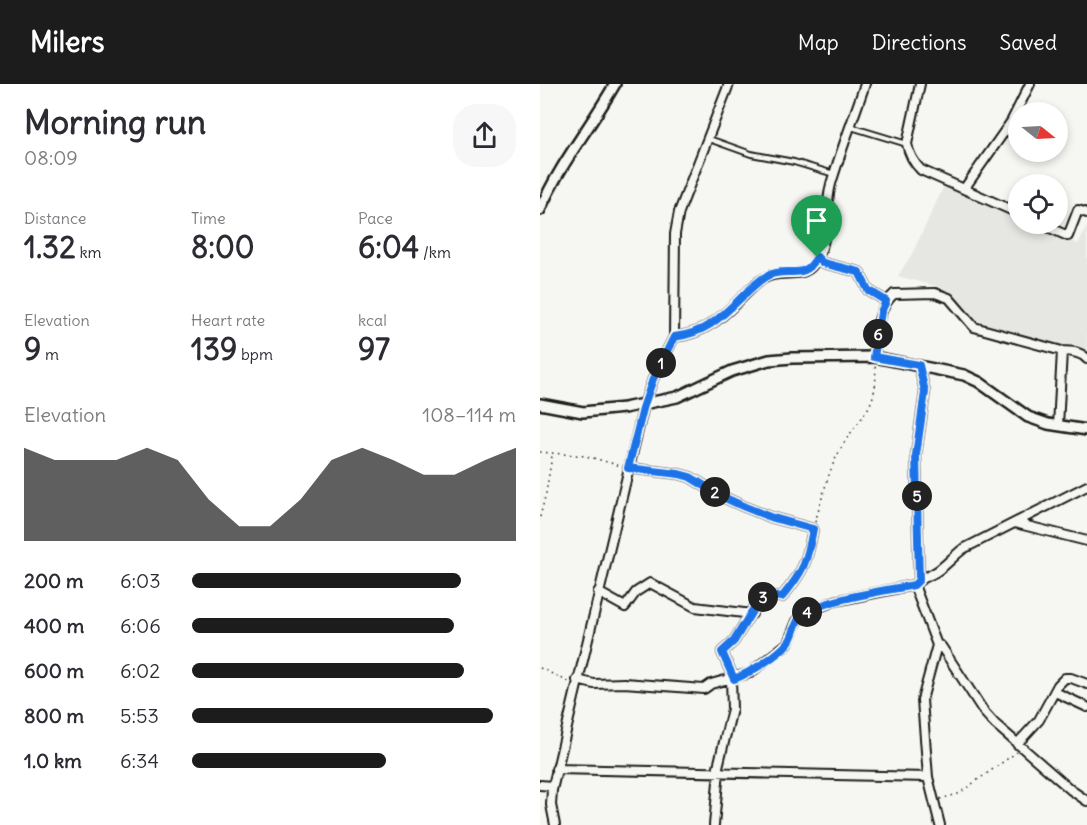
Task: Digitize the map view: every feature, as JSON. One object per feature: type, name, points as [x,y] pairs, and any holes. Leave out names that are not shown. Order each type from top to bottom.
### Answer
[{"type":"street","points":[[540,210],[567,161],[615,84]]},
{"type":"street","points":[[555,825],[551,805],[552,786],[628,468],[653,379],[674,337],[675,234],[679,212],[729,84]]},
{"type":"street","points":[[674,337],[707,328],[768,275],[808,270],[817,257],[828,223],[830,188],[865,84]]},
{"type":"street","points":[[920,84],[907,144],[909,154],[921,170],[1008,209]]},
{"type":"street","points":[[964,189],[1011,122],[1030,84]]},
{"type":"street","points":[[1064,234],[1068,236],[1078,210],[1087,213]]},
{"type":"street","points":[[817,257],[823,263],[859,272],[868,290],[886,301]]},
{"type":"street","points":[[874,357],[881,312],[886,301],[894,294],[935,293],[949,298],[974,327],[1083,355],[1087,359]]},
{"type":"street","points":[[1058,426],[1062,351]]},
{"type":"street","points":[[540,404],[583,412],[603,411],[677,397],[732,371],[770,360],[874,357],[964,375],[979,382],[1028,417],[1058,426],[1087,430]]},
{"type":"street","points":[[919,365],[925,392],[916,455],[916,583],[937,645],[922,700],[928,777],[940,825]]},
{"type":"street","points":[[628,468],[690,477],[745,507],[770,517],[813,529],[807,558],[798,578],[782,597],[764,596],[760,598],[734,641],[722,652],[733,679],[732,709],[718,771],[714,825]]},
{"type":"street","points":[[576,682],[704,689],[711,684],[750,673],[788,643],[797,621],[807,612],[835,601],[916,583],[939,570],[963,549],[1087,486]]},
{"type":"street","points":[[1015,523],[1087,541]]},
{"type":"street","points":[[598,592],[625,607],[636,592],[650,583],[695,607],[752,614]]},
{"type":"street","points":[[937,645],[941,646],[984,712],[1020,746],[1087,801]]},
{"type":"street","points":[[1020,746],[1065,678],[1087,684]]},
{"type":"street","points":[[1055,692],[1087,707]]},
{"type":"street","points":[[556,769],[928,777]]},
{"type":"street","points":[[540,784],[552,786]]},
{"type":"lane","points":[[851,127],[907,144]]},
{"type":"lane","points":[[706,138],[751,154],[794,162],[834,174]]},
{"type":"path","points":[[813,529],[838,453],[869,408],[875,393],[877,382],[874,357]]},
{"type":"path","points":[[540,452],[586,456],[628,468]]},
{"type":"path","points":[[540,517],[552,454]]},
{"type":"path","points":[[540,668],[576,682]]},
{"type":"path","points":[[934,800],[958,794],[1020,746]]},
{"type":"shaded area","points":[[945,184],[1008,212],[1008,234],[1056,234],[1078,244],[1087,227],[1087,353],[1065,345],[1058,347],[971,321],[955,296],[939,287],[898,276],[913,252]]},
{"type":"route","points":[[817,257],[823,263],[859,272],[868,290],[886,301],[881,312],[874,357],[919,365],[925,392],[916,455],[919,580],[914,585],[835,601],[807,612],[797,621],[788,643],[750,673],[734,679],[722,652],[734,641],[760,598],[764,596],[782,597],[798,578],[804,568],[813,529],[770,517],[745,507],[690,477],[628,468],[653,379],[674,337],[707,328],[760,280],[777,273],[808,270],[817,257]]}]
